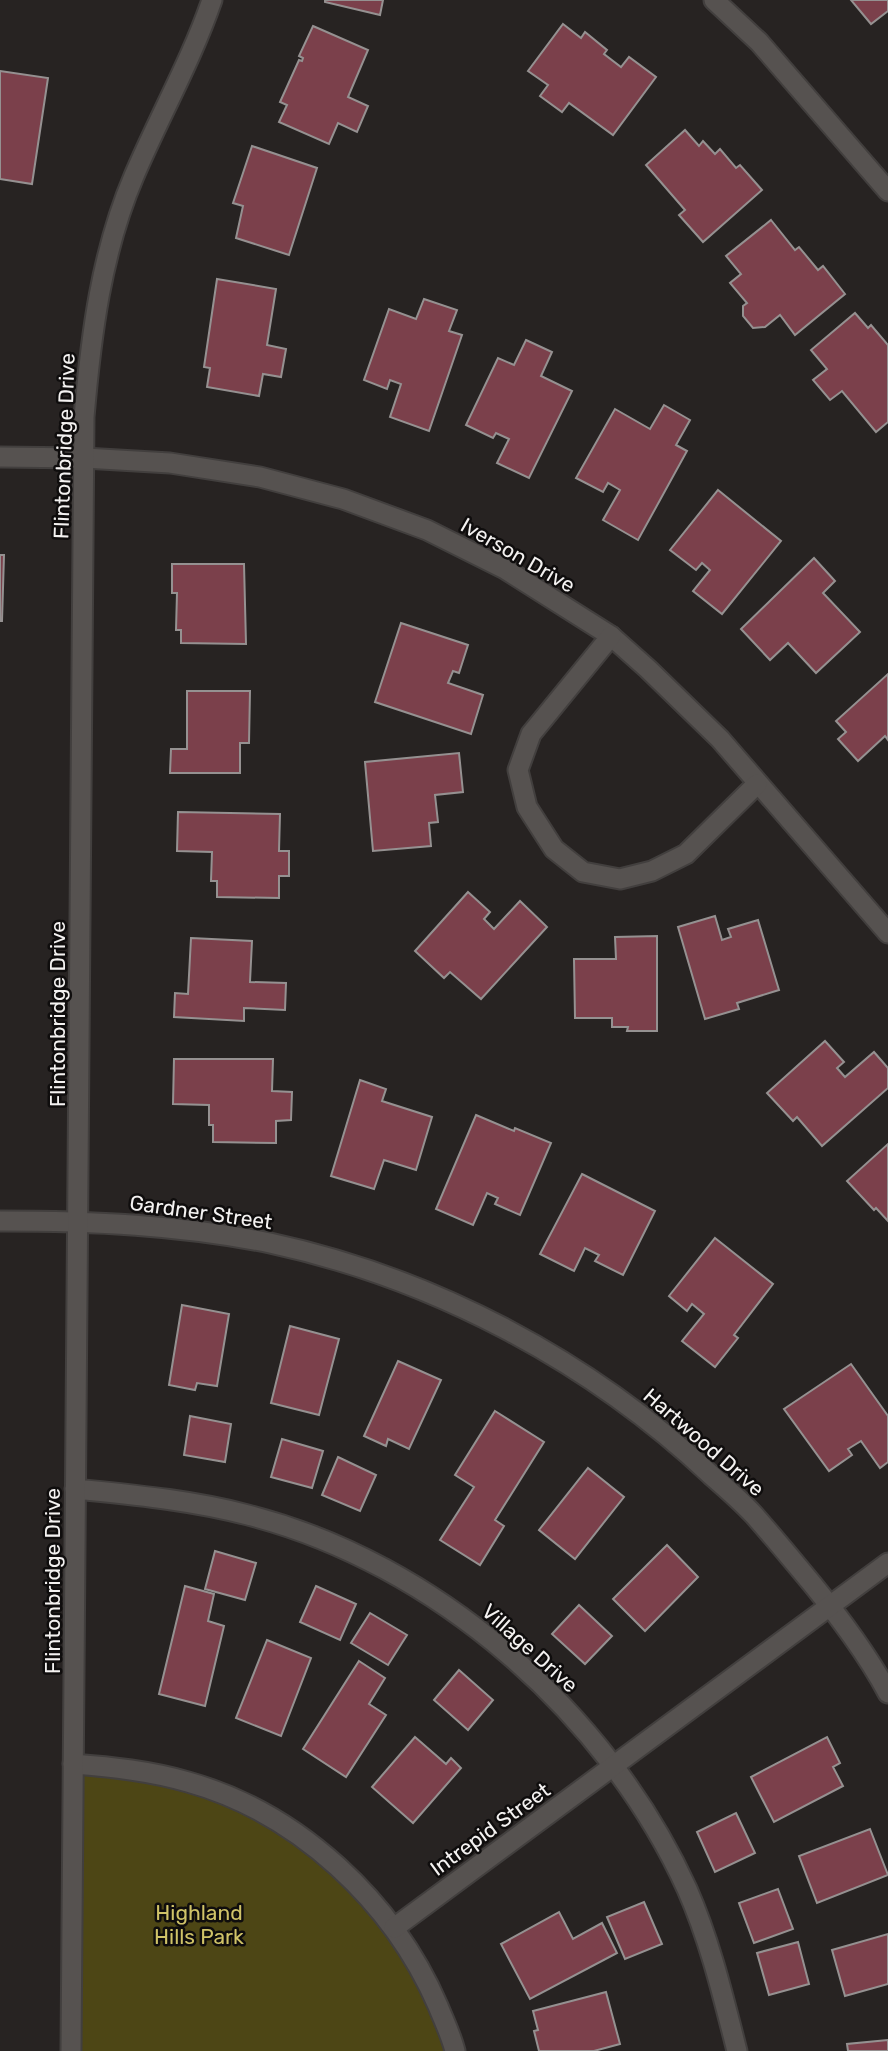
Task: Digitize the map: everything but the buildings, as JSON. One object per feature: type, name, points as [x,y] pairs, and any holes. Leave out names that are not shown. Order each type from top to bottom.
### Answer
[{"type":"street","name":"Flintonbridge Drive","points":[[71,2051],[84,417],[91,337],[107,255],[133,178],[198,40],[212,0]]},
{"type":"street","points":[[714,0],[759,42],[888,191]]},
{"type":"street","name":"Iverson Drive","points":[[0,457],[170,463],[260,477],[343,499],[426,530],[505,569],[611,636],[720,739],[888,933]]},
{"type":"street","points":[[611,636],[531,734],[518,769],[527,807],[554,849],[583,872],[620,879],[652,871],[686,854],[757,784]]},
{"type":"street","name":"Gardner Street","points":[[0,1221],[78,1221],[174,1228],[270,1244],[390,1279]]},
{"type":"street","name":"Hartwood Drive","points":[[390,1279],[456,1305],[542,1349],[624,1403],[681,1447],[753,1513],[831,1606],[888,1693]]},
{"type":"street","name":"Village Drive","points":[[75,1489],[172,1498],[250,1515],[327,1542],[394,1574],[462,1617],[526,1670],[578,1724],[649,1818],[687,1889],[715,1964],[737,2051]]},
{"type":"street","points":[[613,1767],[888,1563]]},
{"type":"street","points":[[73,1764],[136,1770],[180,1780],[249,1806],[298,1835],[348,1875],[394,1928],[427,1982],[455,2051]]},
{"type":"street","name":"Intrepid Street","points":[[394,1928],[613,1767]]},
{"type":"green space","name":"Highland Hills Park","points":[[74,1765],[191,1785],[298,1835],[394,1929],[454,2051],[72,2051]]}]
